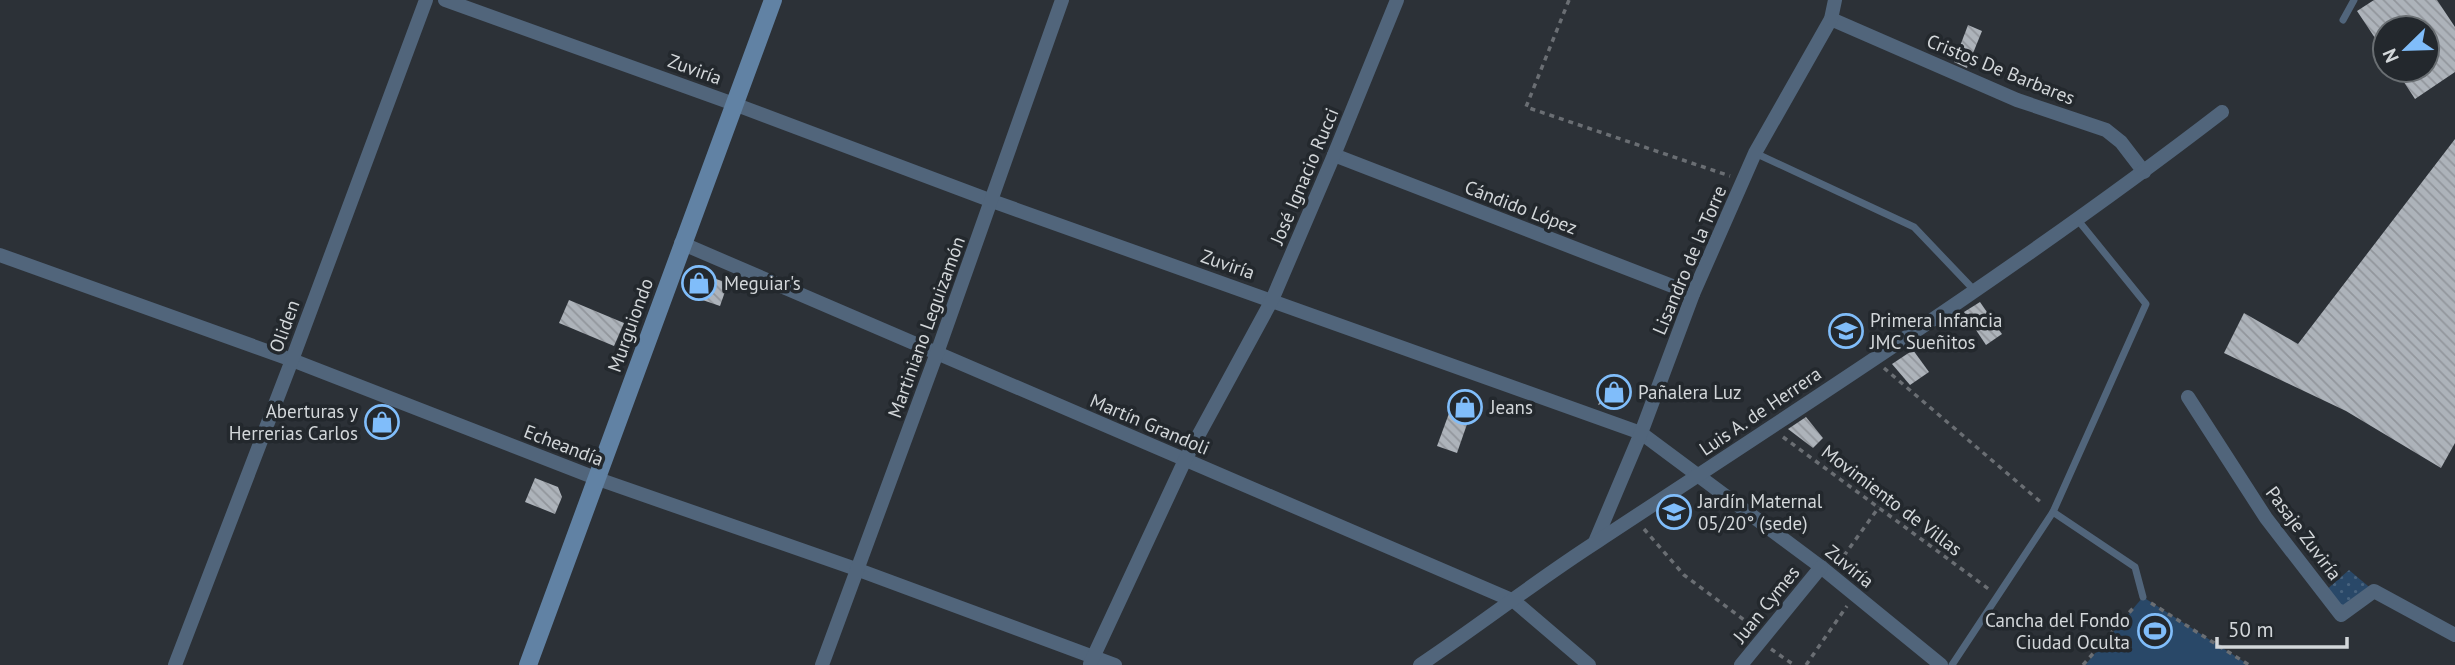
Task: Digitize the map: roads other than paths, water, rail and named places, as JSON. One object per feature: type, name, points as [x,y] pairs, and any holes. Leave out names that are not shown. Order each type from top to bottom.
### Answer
[{"type":"street","name":"Oliden","points":[[175,665],[426,0]]},
{"type":"street","name":"Zuviría","points":[[445,0],[992,201],[1641,433],[1826,570],[1941,665]]},
{"type":"street","name":"Murguiondo","points":[[528,665],[598,479],[681,243],[773,0]]},
{"type":"street","name":"Martiniano Leguizamón","points":[[822,665],[992,201],[1062,0]]},
{"type":"street","name":"José Ignacio Rucci","points":[[1091,661],[1185,460],[1272,300],[1397,0]]},
{"type":"street","name":"Lisandro de la Torre","points":[[1595,542],[1641,433],[1693,294],[1743,180],[1755,153],[1831,19],[1835,0]]},
{"type":"street","name":"Cristos De Barbares","points":[[1831,19],[2017,100],[2106,130],[2121,142],[2144,172]]},
{"type":"street","name":"Luis A. de Herrera","points":[[1420,665],[1595,542],[1976,292],[2144,172],[2222,112]]},
{"type":"street","name":"Cándido López","points":[[1334,155],[1693,294]]},
{"type":"street","name":"Martín Grandoli","points":[[681,243],[1514,601],[1589,665]]},
{"type":"street","name":"Echeandía","points":[[0,255],[292,360],[598,479],[856,569],[1091,661],[1115,665]]},
{"type":"street","name":"Pasaje Zuviría","points":[[2188,397],[2266,518],[2342,615],[2374,591],[2455,635]]},
{"type":"street","name":"Juan Cymes","points":[[1741,665],[1826,570]]},
{"type":"lane","points":[[2343,20],[2354,0]]},
{"type":"lane","points":[[1755,153],[1914,226],[1976,292]]},
{"type":"lane","points":[[1952,665],[2053,512],[2146,304],[2077,219]]},
{"type":"lane","points":[[2053,512],[2135,567],[2143,597]]},
{"type":"place","name":"Meguiar's","points":[[699,283]]},
{"type":"place","name":"Primera Infancia JMC Sueñitos","points":[[1846,331]]},
{"type":"place","name":"Pañalera Luz","points":[[1614,392]]},
{"type":"place","name":"Jeans","points":[[1465,407]]},
{"type":"place","name":"Aberturas y Herrerias Carlos","points":[[382,422]]},
{"type":"place","name":"Jardín Maternal 05/20° (sede)","points":[[1674,512]]},
{"type":"place","name":"Cancha del Fondo Ciudad Oculta","points":[[2155,631]]}]
